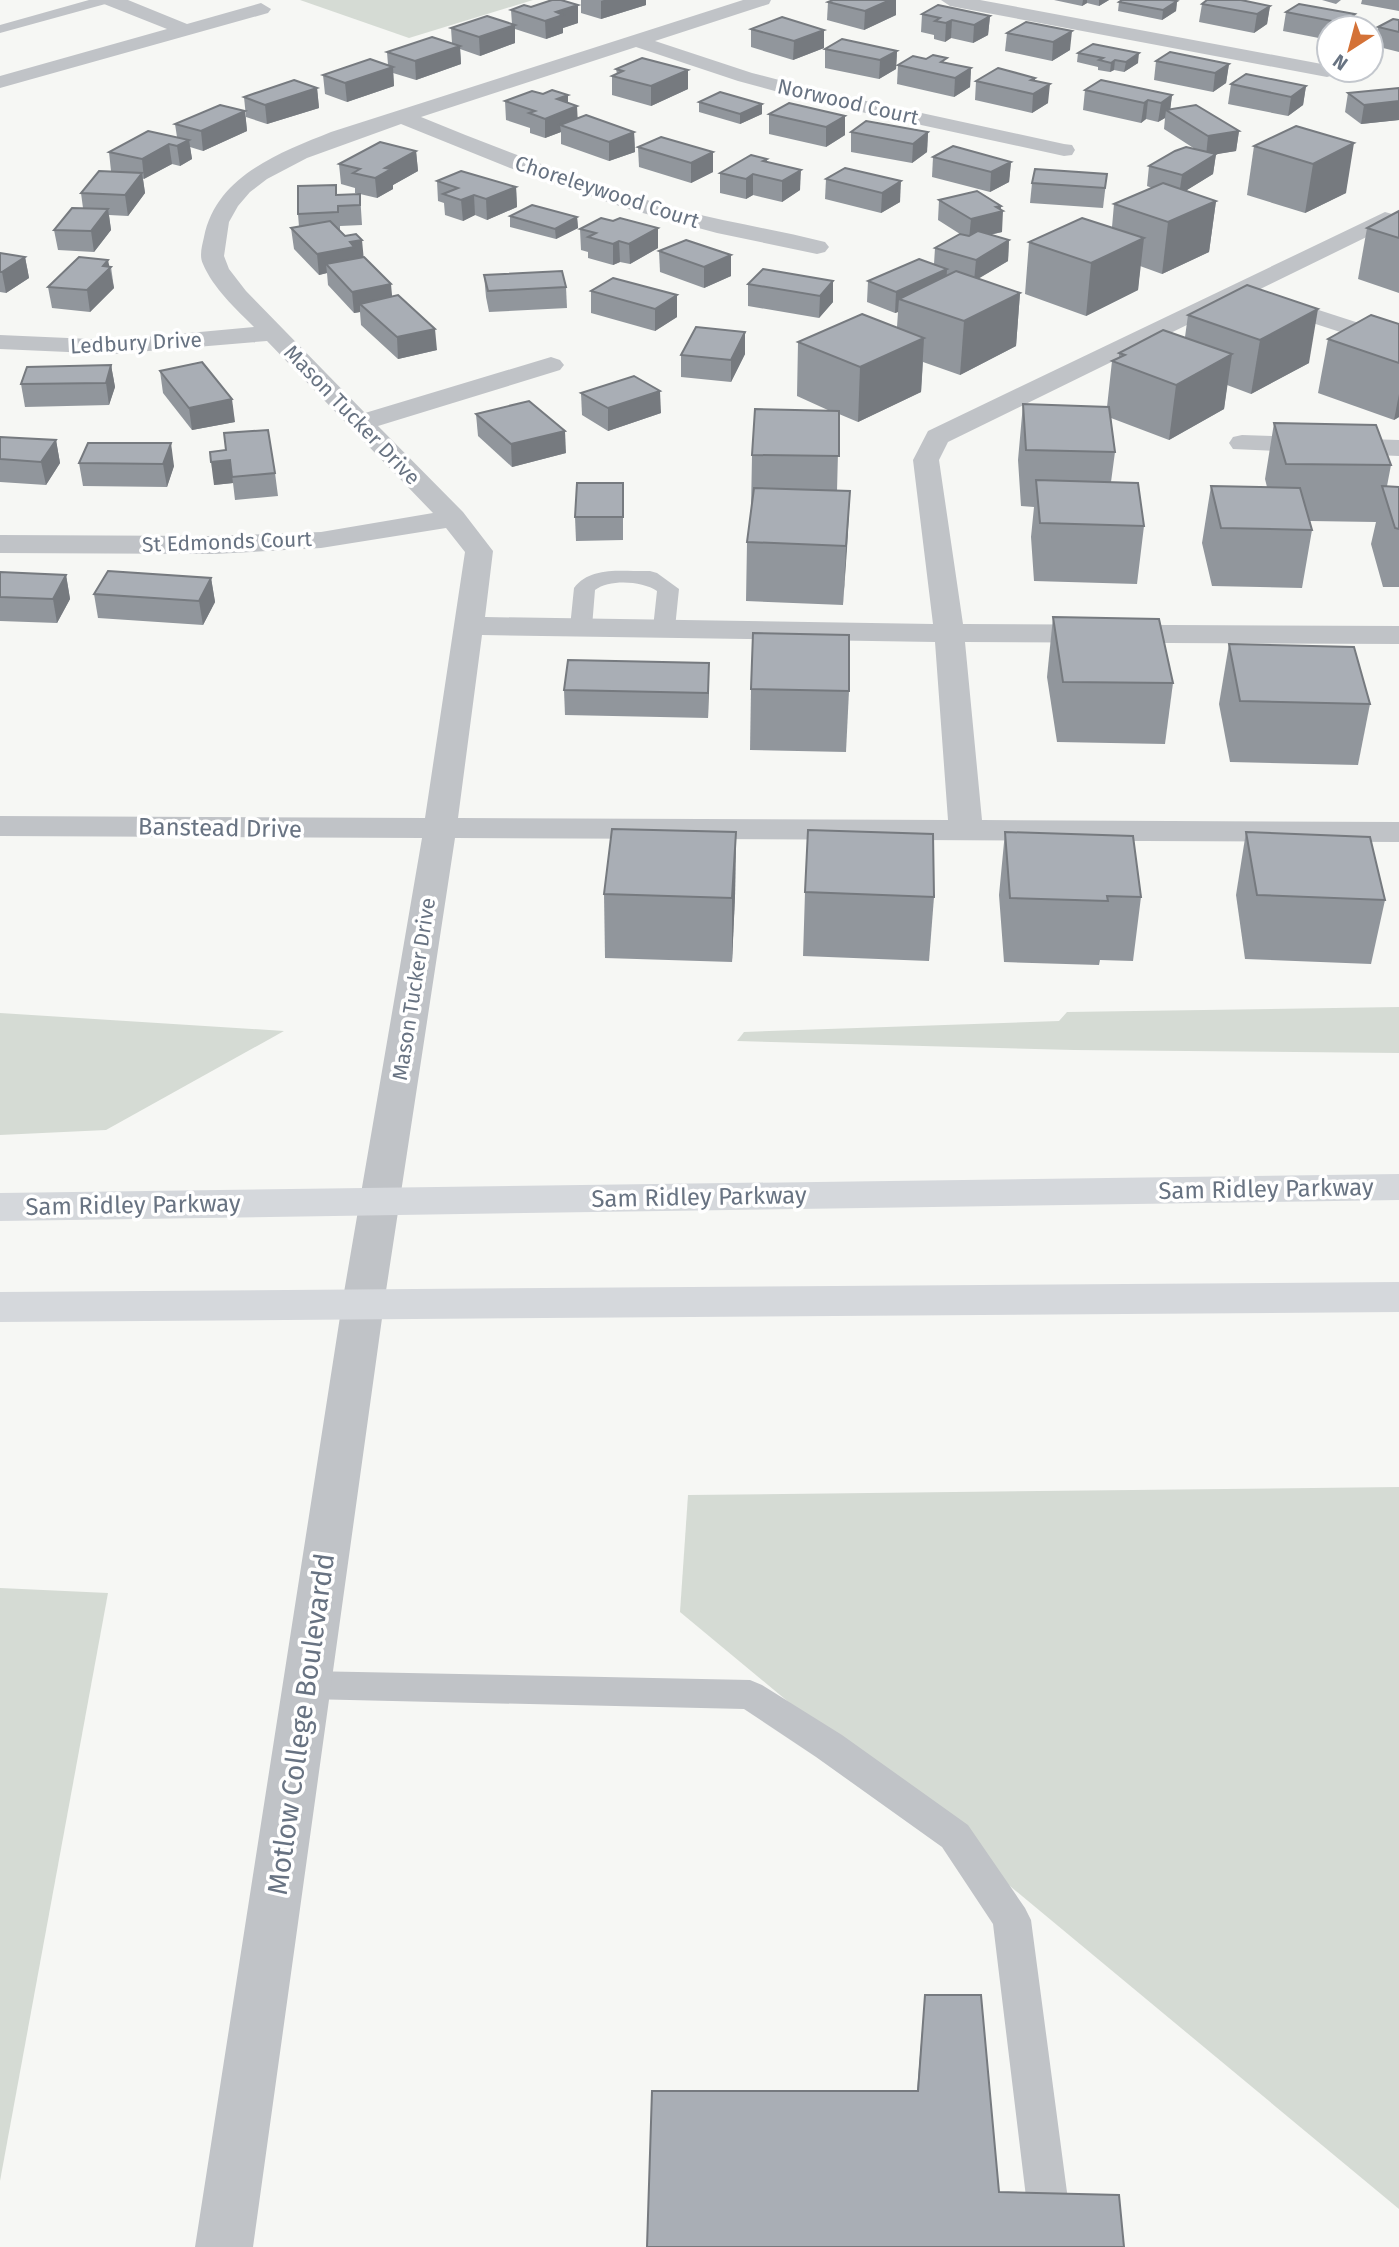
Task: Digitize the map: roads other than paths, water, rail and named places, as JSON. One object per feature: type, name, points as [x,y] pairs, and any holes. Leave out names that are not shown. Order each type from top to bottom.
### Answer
[{"type":"main road","name":"Sam Ridley Parkway","points":[[0,1207],[1399,1187]]},
{"type":"main road","points":[[0,1307],[1399,1297]]},
{"type":"street","points":[[111,0],[184,29]]},
{"type":"street","name":"Mason Tucker Drive","points":[[379,1202],[440,830],[480,551],[453,518],[237,296],[213,261],[214,227],[232,198],[258,175],[293,155],[762,0]]},
{"type":"street","points":[[950,0],[1315,69]]},
{"type":"street","points":[[0,82],[261,9]]},
{"type":"street","name":"Norwood Court","points":[[636,41],[746,77],[822,98],[1065,150]]},
{"type":"street","name":"Choreleywood Court","points":[[402,117],[521,166],[602,193],[716,226],[817,247]]},
{"type":"street","points":[[966,831],[949,633],[926,460],[937,437],[1385,219],[1399,223]]},
{"type":"street","points":[[1238,291],[1399,344]]},
{"type":"street","name":"Ledbury Drive","points":[[0,342],[32,346],[113,347],[272,333]]},
{"type":"street","points":[[360,423],[551,365]]},
{"type":"street","points":[[1242,443],[1399,448]]},
{"type":"street","name":"St Edmonds Court","points":[[0,544],[215,545],[321,540],[453,518]]},
{"type":"street","points":[[469,626],[949,633],[1399,635]]},
{"type":"street","name":"Banstead Drive","points":[[0,826],[440,830],[1399,832]]},
{"type":"street","name":"Motlow College Boulevardd","points":[[224,2247],[379,1202]]},
{"type":"lane","points":[[0,29],[104,0]]},
{"type":"lane","points":[[581,627],[585,588],[597,579],[650,577],[668,589],[664,628]]},
{"type":"lane","points":[[307,1685],[750,1695],[829,1746],[955,1836],[1012,1920],[1052,2239]]}]
